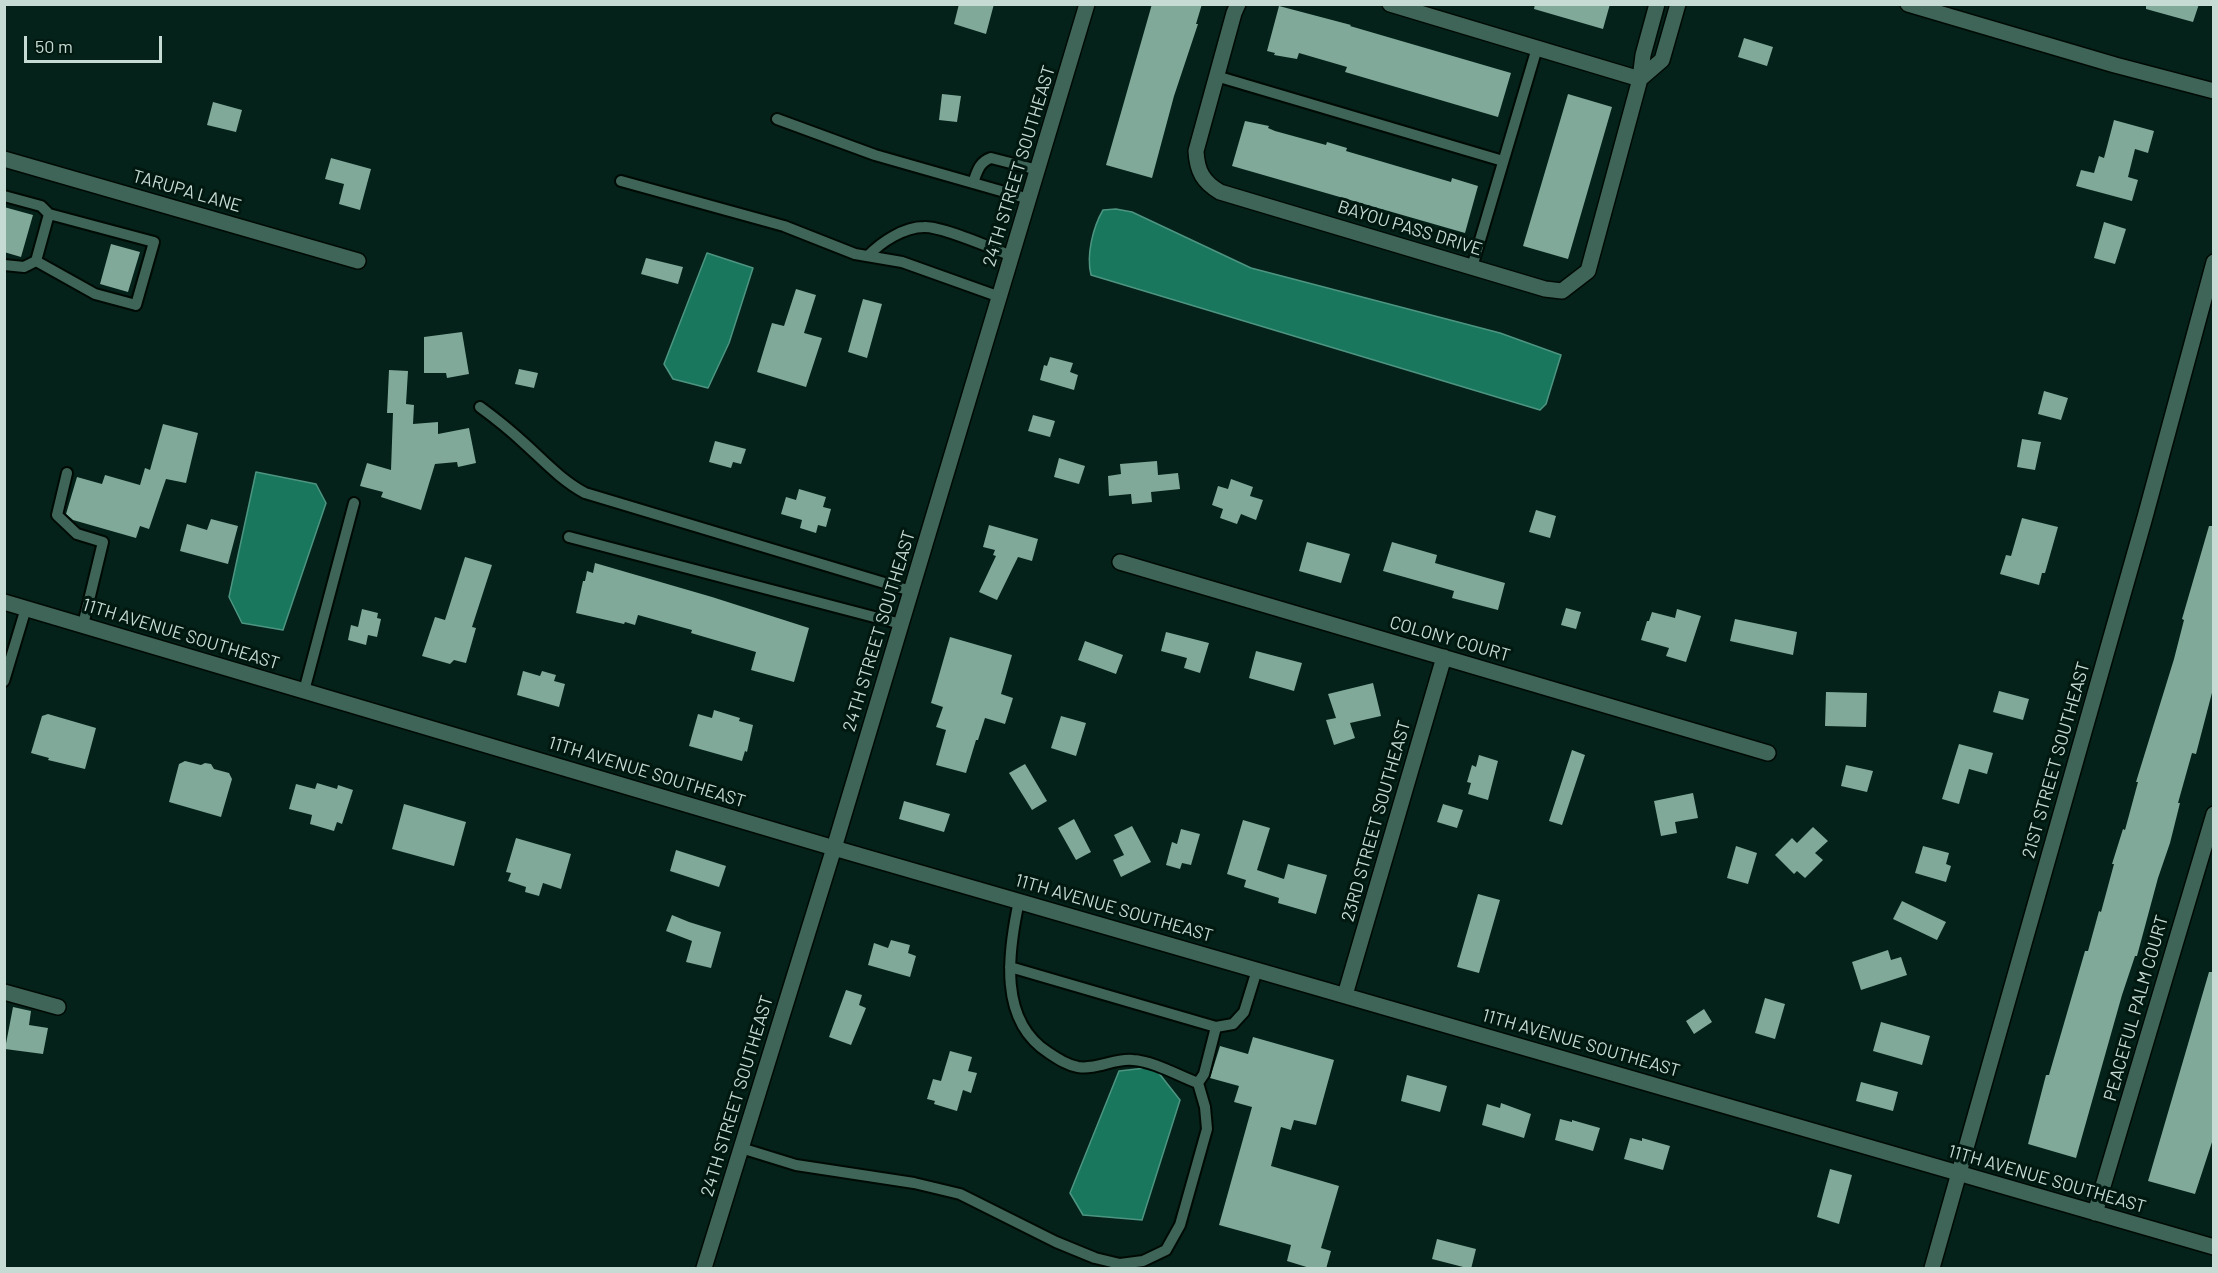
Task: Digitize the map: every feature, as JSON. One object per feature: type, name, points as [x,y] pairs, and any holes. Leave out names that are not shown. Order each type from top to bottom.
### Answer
[{"type":"street","name":"24TH STREET SOUTHEAST","points":[[704,1269],[834,848],[1087,4]]},
{"type":"street","name":"BAYOU PASS DRIVE","points":[[1238,4],[1196,151],[1197,169],[1208,185],[1220,192],[1545,289],[1562,291],[1588,271],[1640,79],[1643,55],[1657,4]]},
{"type":"street","points":[[1390,4],[1640,79],[1662,60],[1678,4]]},
{"type":"street","points":[[1908,4],[2115,65],[2213,88]]},
{"type":"street","name":"TARUPA LANE","points":[[4,159],[358,261]]},
{"type":"street","name":"21ST STREET SOUTHEAST","points":[[1932,1269],[2145,517],[2214,262]]},
{"type":"street","name":"COLONY COURT","points":[[1120,562],[1768,753]]},
{"type":"street","name":"11TH AVENUE SOUTHEAST","points":[[4,602],[834,848],[2214,1247]]},
{"type":"street","name":"23RD STREET SOUTHEAST","points":[[1345,995],[1444,657]]},
{"type":"street","name":"PEACEFUL PALM COURT","points":[[2096,1214],[2214,814]]},
{"type":"street","points":[[4,992],[58,1006]]},
{"type":"lane","points":[[1472,267],[1536,48]]},
{"type":"lane","points":[[1216,76],[1503,161]]},
{"type":"lane","points":[[777,119],[875,155],[1029,199]]},
{"type":"lane","points":[[973,183],[984,160],[991,158],[1038,170]]},
{"type":"lane","points":[[621,181],[784,226],[822,242],[868,256],[902,262],[938,273],[1000,297]]},
{"type":"lane","points":[[4,196],[41,206],[50,214],[154,242],[136,304],[95,294],[36,261]]},
{"type":"lane","points":[[4,265],[24,267],[36,261],[50,214]]},
{"type":"lane","points":[[868,256],[878,246],[896,236],[924,226],[1012,256]]},
{"type":"lane","points":[[480,406],[553,471],[585,493],[911,591]]},
{"type":"lane","points":[[67,473],[57,515],[76,534],[103,542],[83,625]]},
{"type":"lane","points":[[304,691],[354,503]]},
{"type":"lane","points":[[569,537],[901,624]]},
{"type":"lane","points":[[4,681],[10,642],[26,608]]},
{"type":"lane","points":[[1019,901],[1012,933],[1010,983],[1017,1015],[1024,1030],[1037,1045],[1058,1059],[1079,1067],[1102,1066],[1123,1060],[1133,1060],[1147,1063],[1198,1083]]},
{"type":"lane","points":[[1010,967],[1216,1028],[1233,1024],[1244,1012],[1257,970]]},
{"type":"lane","points":[[741,1148],[796,1165],[903,1181],[960,1194],[1056,1242],[1095,1258],[1120,1264],[1143,1261],[1166,1250],[1180,1225],[1207,1129],[1205,1107],[1198,1083],[1204,1074],[1216,1028]]},
{"type":"shaded area","points":[[1116,209],[1132,212],[1251,268],[1500,333],[1561,355],[1546,404],[1540,410],[1091,275],[1089,259],[1096,225],[1103,210]]},
{"type":"shaded area","points":[[707,253],[753,268],[729,343],[708,388],[673,379],[664,364]]},
{"type":"shaded area","points":[[256,472],[316,484],[326,503],[283,630],[242,623],[229,597]]},
{"type":"shaded area","points":[[1154,1067],[1180,1100],[1142,1220],[1083,1215],[1070,1193],[1119,1071]]},
{"type":"building","points":[[959,4],[994,4],[986,34],[954,24]]},
{"type":"building","points":[[1152,4],[1202,4],[1152,178],[1106,165]]},
{"type":"building","points":[[1535,4],[1610,4],[1603,29],[1534,9]]},
{"type":"building","points":[[2146,4],[2199,4],[2193,22],[2146,9]]},
{"type":"building","points":[[1279,6],[1511,73],[1498,117],[1345,72],[1347,67],[1299,53],[1297,59],[1274,55],[1275,53],[1267,51]]},
{"type":"building","points":[[1744,38],[1773,47],[1767,66],[1738,57]]},
{"type":"building","points":[[942,94],[961,96],[957,122],[939,120]]},
{"type":"building","points":[[1568,94],[1612,107],[1568,259],[1523,246]]},
{"type":"building","points":[[213,102],[242,110],[236,132],[207,125]]},
{"type":"building","points":[[2114,120],[2154,131],[2148,153],[2135,149],[2128,177],[2138,180],[2132,201],[2076,186],[2081,170],[2094,173],[2099,156],[2104,158]]},
{"type":"building","points":[[1245,121],[1269,126],[1268,128],[1275,131],[1326,145],[1327,142],[1347,148],[1346,151],[1451,182],[1452,178],[1478,186],[1465,233],[1232,166]]},
{"type":"building","points":[[331,158],[371,169],[360,210],[339,204],[344,184],[325,179]]},
{"type":"building","points":[[4,207],[33,215],[21,257],[4,252]]},
{"type":"building","points":[[2104,222],[2126,229],[2115,264],[2094,258]]},
{"type":"building","points":[[111,244],[140,252],[128,292],[100,284]]},
{"type":"building","points":[[646,258],[683,267],[678,284],[641,274]]},
{"type":"building","points":[[796,289],[816,295],[804,333],[822,338],[806,387],[757,372],[772,323],[784,326]]},
{"type":"building","points":[[863,299],[882,304],[867,358],[848,352]]},
{"type":"building","points":[[462,332],[469,374],[447,378],[446,373],[424,373],[424,337]]},
{"type":"building","points":[[1050,357],[1073,363],[1070,372],[1078,375],[1074,390],[1040,380],[1044,365],[1047,366]]},
{"type":"building","points":[[519,369],[538,373],[534,388],[515,384]]},
{"type":"building","points":[[389,370],[408,371],[406,404],[414,405],[413,424],[438,422],[438,434],[469,428],[476,463],[458,467],[457,462],[435,464],[421,510],[381,497],[383,492],[360,486],[367,463],[391,470],[393,413],[387,413]]},
{"type":"building","points":[[2044,391],[2068,398],[2061,420],[2038,414]]},
{"type":"building","points":[[1033,415],[1055,421],[1050,437],[1028,431]]},
{"type":"building","points":[[163,424],[198,433],[186,483],[166,479],[149,529],[140,526],[136,538],[73,520],[66,514],[77,477],[102,484],[105,475],[140,485],[145,468],[150,470]]},
{"type":"building","points":[[2022,439],[2041,442],[2035,470],[2017,467]]},
{"type":"building","points":[[715,441],[746,449],[741,464],[733,462],[731,468],[709,462]]},
{"type":"building","points":[[1059,458],[1085,466],[1079,484],[1054,477]]},
{"type":"building","points":[[1157,461],[1158,475],[1178,473],[1180,489],[1151,492],[1152,502],[1132,504],[1131,494],[1109,496],[1108,476],[1121,474],[1120,464]]},
{"type":"building","points":[[1231,479],[1253,487],[1250,496],[1263,500],[1256,520],[1241,514],[1237,524],[1220,518],[1223,509],[1212,505],[1218,486],[1228,489]]},
{"type":"building","points":[[799,489],[826,497],[823,507],[831,509],[826,527],[818,525],[816,533],[800,528],[802,520],[781,514],[786,497],[796,500]]},
{"type":"building","points":[[1536,510],[1556,516],[1550,538],[1529,532]]},
{"type":"building","points":[[2022,518],[2058,527],[2045,573],[2042,573],[2039,585],[2000,574],[2006,555],[2011,556]]},
{"type":"building","points":[[211,519],[238,526],[228,564],[180,551],[187,524],[207,530]]},
{"type":"building","points":[[989,525],[1038,539],[1032,561],[1018,557],[997,600],[979,592],[996,556],[993,555],[995,550],[983,547]]},
{"type":"building","points":[[2209,526],[2214,526],[2214,685],[2196,754],[2192,753],[2170,843],[2137,956],[2135,956],[2122,995],[2076,1158],[2028,1144],[2046,1075],[2049,1075],[2085,951],[2088,951],[2099,911],[2101,912],[2114,864],[2112,864],[2123,829],[2125,830],[2138,782],[2136,782],[2174,659],[2184,620],[2182,619]]},
{"type":"building","points":[[1307,542],[1350,554],[1341,583],[1299,571]]},
{"type":"building","points":[[1392,542],[1437,555],[1435,563],[1505,583],[1498,610],[1452,598],[1454,591],[1383,571]]},
{"type":"building","points":[[465,557],[492,565],[472,627],[476,628],[466,663],[454,660],[450,664],[422,656],[435,617],[445,620]]},
{"type":"building","points":[[595,563],[809,628],[794,682],[751,670],[756,652],[691,633],[692,630],[638,615],[635,625],[576,613],[583,581],[585,581],[587,571],[593,573]]},
{"type":"building","points":[[1566,608],[1581,612],[1576,629],[1561,625]]},
{"type":"building","points":[[362,609],[378,613],[377,618],[381,619],[377,637],[368,635],[366,645],[348,640],[351,625],[358,627]]},
{"type":"building","points":[[1677,609],[1701,616],[1686,662],[1666,656],[1669,648],[1641,640],[1652,612],[1675,618]]},
{"type":"building","points":[[1735,619],[1797,632],[1793,655],[1730,641]]},
{"type":"building","points":[[1166,632],[1209,643],[1200,673],[1184,668],[1187,658],[1161,651]]},
{"type":"building","points":[[950,637],[1012,655],[1001,694],[1013,698],[1005,724],[985,718],[966,773],[936,765],[946,730],[936,727],[943,707],[931,703]]},
{"type":"building","points":[[1085,641],[1123,655],[1116,674],[1078,660]]},
{"type":"building","points":[[1256,651],[1302,663],[1294,691],[1249,678]]},
{"type":"building","points":[[523,671],[540,676],[542,671],[556,675],[554,681],[565,684],[559,707],[517,695]]},
{"type":"building","points":[[1373,683],[1381,716],[1350,723],[1355,738],[1334,745],[1326,720],[1336,718],[1328,694]]},
{"type":"building","points":[[1999,691],[2029,699],[2023,720],[1993,712]]},
{"type":"building","points":[[1826,692],[1867,693],[1866,727],[1825,726]]},
{"type":"building","points":[[714,710],[740,718],[739,721],[753,725],[747,752],[745,751],[742,761],[689,746],[698,714],[712,718]]},
{"type":"building","points":[[48,714],[96,728],[85,769],[48,760],[49,758],[31,753],[42,716]]},
{"type":"building","points":[[1061,716],[1086,723],[1076,756],[1051,748]]},
{"type":"building","points":[[1959,744],[1993,753],[1987,774],[1969,769],[1959,804],[1942,799]]},
{"type":"building","points":[[1572,750],[1585,755],[1562,825],[1549,821]]},
{"type":"building","points":[[1479,755],[1498,761],[1488,800],[1468,794],[1471,783],[1467,782],[1472,765],[1476,767]]},
{"type":"building","points":[[185,761],[201,765],[211,764],[214,769],[229,773],[232,779],[221,817],[169,802],[179,764]]},
{"type":"building","points":[[1025,764],[1047,801],[1032,810],[1009,773]]},
{"type":"building","points":[[1846,765],[1873,771],[1867,792],[1841,786]]},
{"type":"building","points":[[317,783],[337,789],[338,785],[353,790],[342,824],[337,822],[334,831],[310,824],[312,815],[289,809],[296,784],[315,789]]},
{"type":"building","points":[[1693,793],[1698,818],[1675,822],[1677,833],[1661,836],[1654,801]]},
{"type":"building","points":[[904,801],[950,814],[944,832],[899,819]]},
{"type":"building","points":[[404,804],[466,822],[454,866],[392,849]]},
{"type":"building","points":[[1443,804],[1463,810],[1457,828],[1437,822]]},
{"type":"building","points":[[1074,819],[1091,852],[1076,860],[1058,828]]},
{"type":"building","points":[[1243,820],[1270,828],[1257,870],[1284,879],[1288,864],[1327,875],[1316,914],[1278,903],[1279,898],[1244,887],[1246,880],[1227,874]]},
{"type":"building","points":[[1132,826],[1151,862],[1121,877],[1113,860],[1124,855],[1114,835]]},
{"type":"building","points":[[1813,827],[1828,841],[1815,853],[1823,860],[1805,878],[1797,871],[1794,874],[1775,855],[1792,838],[1797,843]]},
{"type":"building","points":[[1181,829],[1200,834],[1191,865],[1182,863],[1180,869],[1166,865],[1172,842],[1177,844]]},
{"type":"building","points":[[516,838],[571,854],[561,889],[543,883],[539,896],[525,892],[526,887],[508,881],[511,873],[506,872]]},
{"type":"building","points":[[1736,846],[1757,853],[1748,884],[1727,878]]},
{"type":"building","points":[[1923,846],[1949,853],[1946,864],[1951,866],[1946,882],[1915,873]]},
{"type":"building","points":[[676,850],[726,866],[719,887],[670,871]]},
{"type":"building","points":[[1478,894],[1500,900],[1479,973],[1457,967]]},
{"type":"building","points":[[1902,901],[1946,922],[1937,940],[1893,919]]},
{"type":"building","points":[[672,915],[721,932],[711,968],[686,962],[692,941],[666,931]]},
{"type":"building","points":[[891,940],[910,945],[908,953],[916,956],[910,977],[868,965],[874,943],[888,948]]},
{"type":"building","points":[[1888,950],[1891,960],[1901,957],[1907,975],[1861,990],[1852,962]]},
{"type":"building","points":[[2209,972],[2214,972],[2214,1136],[2195,1194],[2148,1181]]},
{"type":"building","points":[[846,990],[862,995],[859,1005],[866,1008],[851,1045],[829,1037]]},
{"type":"building","points":[[1765,998],[1785,1004],[1775,1039],[1755,1033]]},
{"type":"building","points":[[13,1007],[31,1011],[29,1025],[48,1028],[43,1054],[5,1049]]},
{"type":"building","points":[[1704,1009],[1712,1022],[1694,1034],[1686,1021]]},
{"type":"building","points":[[1881,1022],[1930,1036],[1922,1065],[1873,1051]]},
{"type":"building","points":[[1253,1037],[1334,1060],[1316,1125],[1294,1120],[1291,1130],[1281,1127],[1271,1166],[1339,1186],[1321,1248],[1331,1251],[1326,1269],[1313,1269],[1287,1261],[1291,1245],[1219,1225],[1252,1107],[1234,1102],[1239,1086],[1210,1078],[1220,1046],[1248,1054]]},
{"type":"building","points":[[950,1051],[972,1057],[968,1071],[977,1073],[971,1093],[963,1090],[957,1111],[934,1104],[935,1101],[927,1099],[933,1079],[941,1081]]},
{"type":"building","points":[[1407,1075],[1447,1086],[1440,1112],[1401,1101]]},
{"type":"building","points":[[1861,1082],[1898,1092],[1893,1111],[1856,1101]]},
{"type":"building","points":[[1501,1103],[1531,1114],[1524,1138],[1482,1125],[1487,1104],[1500,1108]]},
{"type":"building","points":[[1560,1119],[1600,1128],[1593,1151],[1555,1140]]},
{"type":"building","points":[[1630,1138],[1642,1141],[1642,1138],[1670,1146],[1663,1170],[1624,1159]]},
{"type":"building","points":[[1830,1169],[1852,1175],[1839,1224],[1817,1217]]},
{"type":"building","points":[[1437,1239],[1476,1249],[1471,1269],[1432,1259]]}]
